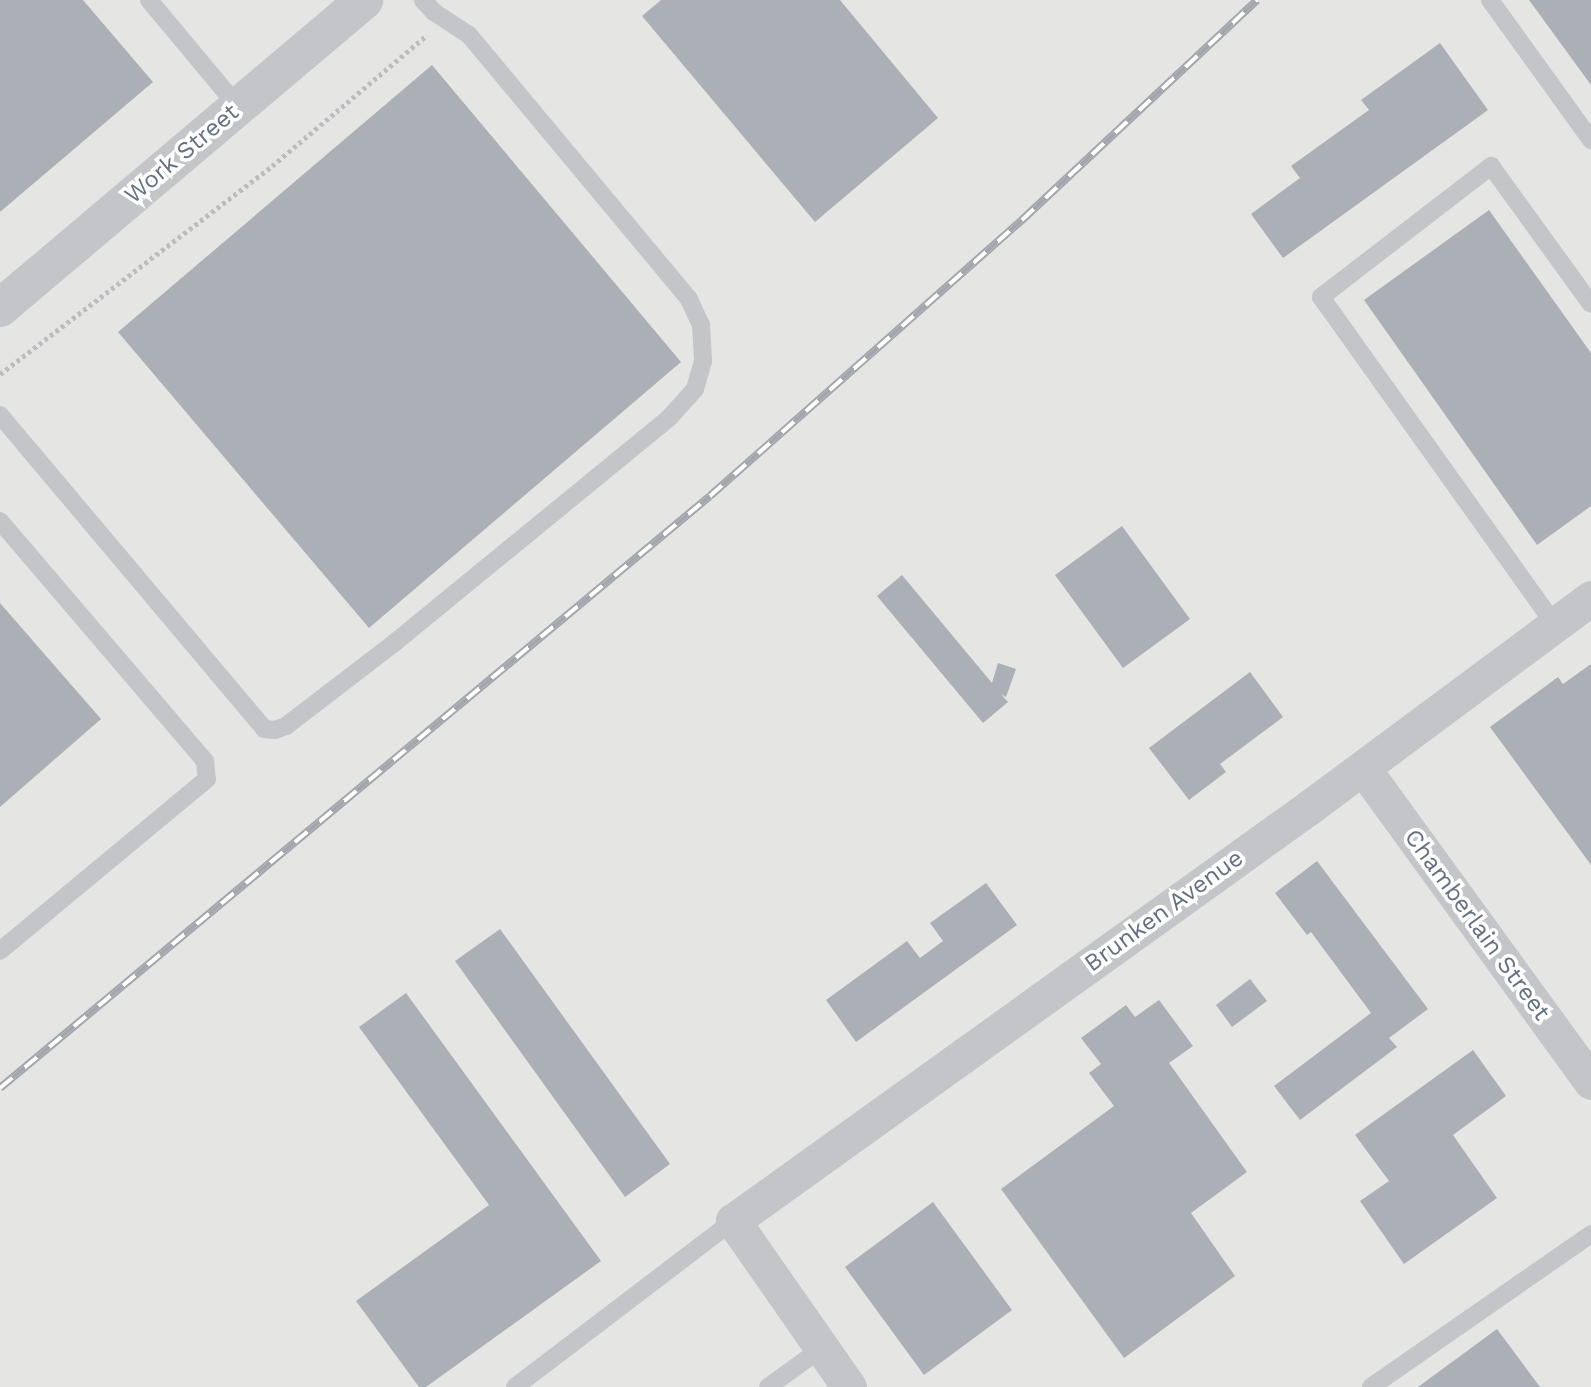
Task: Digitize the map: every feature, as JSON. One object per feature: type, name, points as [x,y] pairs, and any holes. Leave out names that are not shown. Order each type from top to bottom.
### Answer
[{"type":"street","name":"Work Street","points":[[0,309],[364,0]]},
{"type":"street","name":"Brunken Avenue","points":[[733,1220],[1363,768],[1591,598]]},
{"type":"street","name":"Chamberlain Street","points":[[1363,768],[1591,1082]]},
{"type":"street","points":[[733,1220],[849,1387]]},
{"type":"lane","points":[[149,0],[238,107]]},
{"type":"lane","points":[[0,415],[264,729],[275,730],[286,726],[393,644],[670,418],[695,389],[703,361],[701,325],[689,299],[469,35],[422,0]]},
{"type":"lane","points":[[1490,0],[1591,140]]},
{"type":"lane","points":[[1555,625],[1321,297],[1492,166],[1591,304]]},
{"type":"lane","points":[[0,521],[205,761],[207,779],[0,951]]},
{"type":"lane","points":[[515,1387],[733,1220]]},
{"type":"lane","points":[[1371,1387],[1591,1234]]},
{"type":"lane","points":[[768,1387],[822,1348]]},
{"type":"path","points":[[0,374],[272,166],[445,19]]},
{"type":"shaded area","points":[[0,0],[1591,0],[1591,1387],[0,1387]]},
{"type":"building","points":[[0,0],[83,0],[153,82],[0,212]]},
{"type":"building","points":[[661,0],[840,0],[938,118],[815,222],[642,16]]},
{"type":"building","points":[[1529,0],[1591,0],[1591,85]]},
{"type":"building","points":[[1440,43],[1488,110],[1283,258],[1251,214],[1300,178],[1291,166],[1369,110],[1361,100]]},
{"type":"building","points":[[432,65],[681,362],[369,628],[118,332]]},
{"type":"building","points":[[1489,210],[1591,353],[1591,506],[1537,545],[1364,300]]},
{"type":"building","points":[[1122,526],[1190,619],[1123,668],[1055,575]]},
{"type":"building","points":[[902,575],[992,683],[998,663],[1016,669],[1006,697],[1001,694],[1008,702],[983,723],[877,596]]},
{"type":"building","points":[[0,603],[101,719],[0,807]]},
{"type":"building","points":[[1591,664],[1591,865],[1490,727],[1558,677],[1563,684]]},
{"type":"building","points":[[1250,672],[1283,717],[1220,764],[1226,772],[1189,800],[1149,748]]},
{"type":"building","points":[[1317,861],[1428,1009],[1389,1038],[1397,1047],[1300,1120],[1274,1086],[1371,1013],[1311,932],[1307,935],[1275,893]]},
{"type":"building","points":[[986,883],[1017,925],[856,1042],[826,1000],[907,941],[920,958],[943,941],[930,923]]},
{"type":"building","points":[[500,929],[670,1164],[625,1197],[455,961]]},
{"type":"building","points":[[1250,979],[1267,1001],[1232,1027],[1216,1005]]},
{"type":"building","points":[[406,993],[601,1261],[426,1387],[419,1387],[356,1301],[489,1205],[359,1027]]},
{"type":"building","points":[[1159,1000],[1193,1046],[1169,1063],[1247,1172],[1191,1213],[1235,1276],[1124,1358],[1001,1189],[1114,1106],[1089,1073],[1101,1064],[1081,1038],[1126,1005],[1135,1017]]},
{"type":"building","points":[[1473,1050],[1506,1096],[1453,1135],[1497,1198],[1404,1264],[1360,1201],[1389,1181],[1355,1135]]},
{"type":"building","points":[[933,1202],[1012,1310],[924,1375],[845,1267]]},
{"type":"building","points":[[1497,1329],[1540,1387],[1418,1387]]},
{"type":"railway","points":[[0,1088],[710,496],[1022,220],[1257,0]]}]
